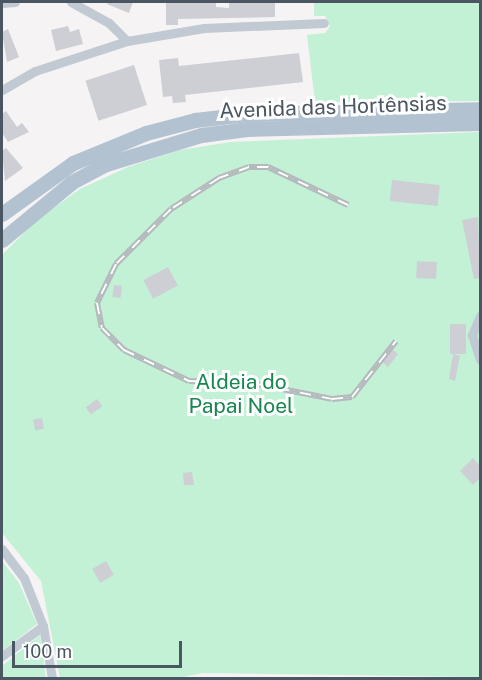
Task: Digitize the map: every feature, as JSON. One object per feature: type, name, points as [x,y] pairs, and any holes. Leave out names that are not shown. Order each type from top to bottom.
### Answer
[{"type":"main road","name":"Avenida das Hortênsias","points":[[2,214],[73,163],[146,133],[195,120],[248,114],[480,109]]},
{"type":"main road","name":"Avenida das Hortênsias","points":[[2,240],[72,182],[106,164],[180,140],[247,129],[480,123]]},
{"type":"street","points":[[2,3],[15,2]]},
{"type":"street","points":[[71,2],[109,23],[127,41]]},
{"type":"street","points":[[2,90],[35,71],[127,41],[204,28],[324,23]]},
{"type":"street","points":[[480,316],[472,335],[480,360]]},
{"type":"street","points":[[2,549],[24,578],[43,626],[52,678]]},
{"type":"street","points":[[2,656],[43,626]]},
{"type":"green space","points":[[314,2],[480,2],[480,101],[315,102],[307,35],[325,33],[330,26],[325,16],[314,16]]},
{"type":"green space","name":"Aldeia do Papai Noel","points":[[480,132],[480,677],[203,673],[178,678],[60,678],[41,581],[2,533],[2,255],[38,219],[80,189],[128,167],[180,150],[231,142]]},
{"type":"green space","points":[[2,561],[19,583],[37,624],[2,651]]},
{"type":"green space","points":[[40,635],[46,678],[2,678],[2,666]]},
{"type":"building","points":[[108,2],[133,2],[129,13],[107,4]]},
{"type":"building","points":[[166,2],[216,2],[216,7],[229,8],[229,2],[275,2],[275,17],[178,19],[178,25],[166,25]]},
{"type":"building","points":[[68,26],[70,32],[79,29],[83,44],[56,51],[51,30]]},
{"type":"building","points":[[8,29],[19,57],[7,62],[2,32]]},
{"type":"building","points":[[299,53],[303,82],[185,95],[186,102],[173,103],[172,96],[163,97],[159,60],[178,58],[179,66]]},
{"type":"building","points":[[134,65],[147,105],[98,121],[85,81]]},
{"type":"building","points":[[6,111],[17,127],[22,123],[29,132],[8,142],[2,133],[2,114]]},
{"type":"building","points":[[6,148],[23,168],[5,181],[2,151]]},
{"type":"building","points":[[392,180],[440,185],[438,206],[390,201]]},
{"type":"building","points":[[478,217],[480,278],[474,279],[462,220]]},
{"type":"building","points":[[417,261],[437,262],[436,279],[416,278]]},
{"type":"building","points":[[168,267],[178,286],[153,299],[143,280]]},
{"type":"building","points":[[114,285],[122,286],[120,298],[113,297]]},
{"type":"building","points":[[450,324],[466,324],[466,354],[450,354]]},
{"type":"building","points":[[393,350],[398,354],[388,367],[382,362]]},
{"type":"building","points":[[453,354],[460,356],[455,381],[449,379]]},
{"type":"building","points":[[97,399],[102,406],[91,415],[86,407]]},
{"type":"building","points":[[42,418],[44,429],[35,430],[33,420]]},
{"type":"building","points":[[473,458],[480,466],[480,478],[473,485],[460,471]]},
{"type":"building","points":[[192,472],[194,485],[184,485],[183,473]]},
{"type":"building","points":[[106,561],[114,575],[100,583],[92,569]]},
{"type":"railway","points":[[348,205],[268,167],[249,167],[219,178],[171,209],[116,264],[97,303],[102,328],[124,350],[189,381],[257,384],[332,399],[352,397],[396,341]]}]
